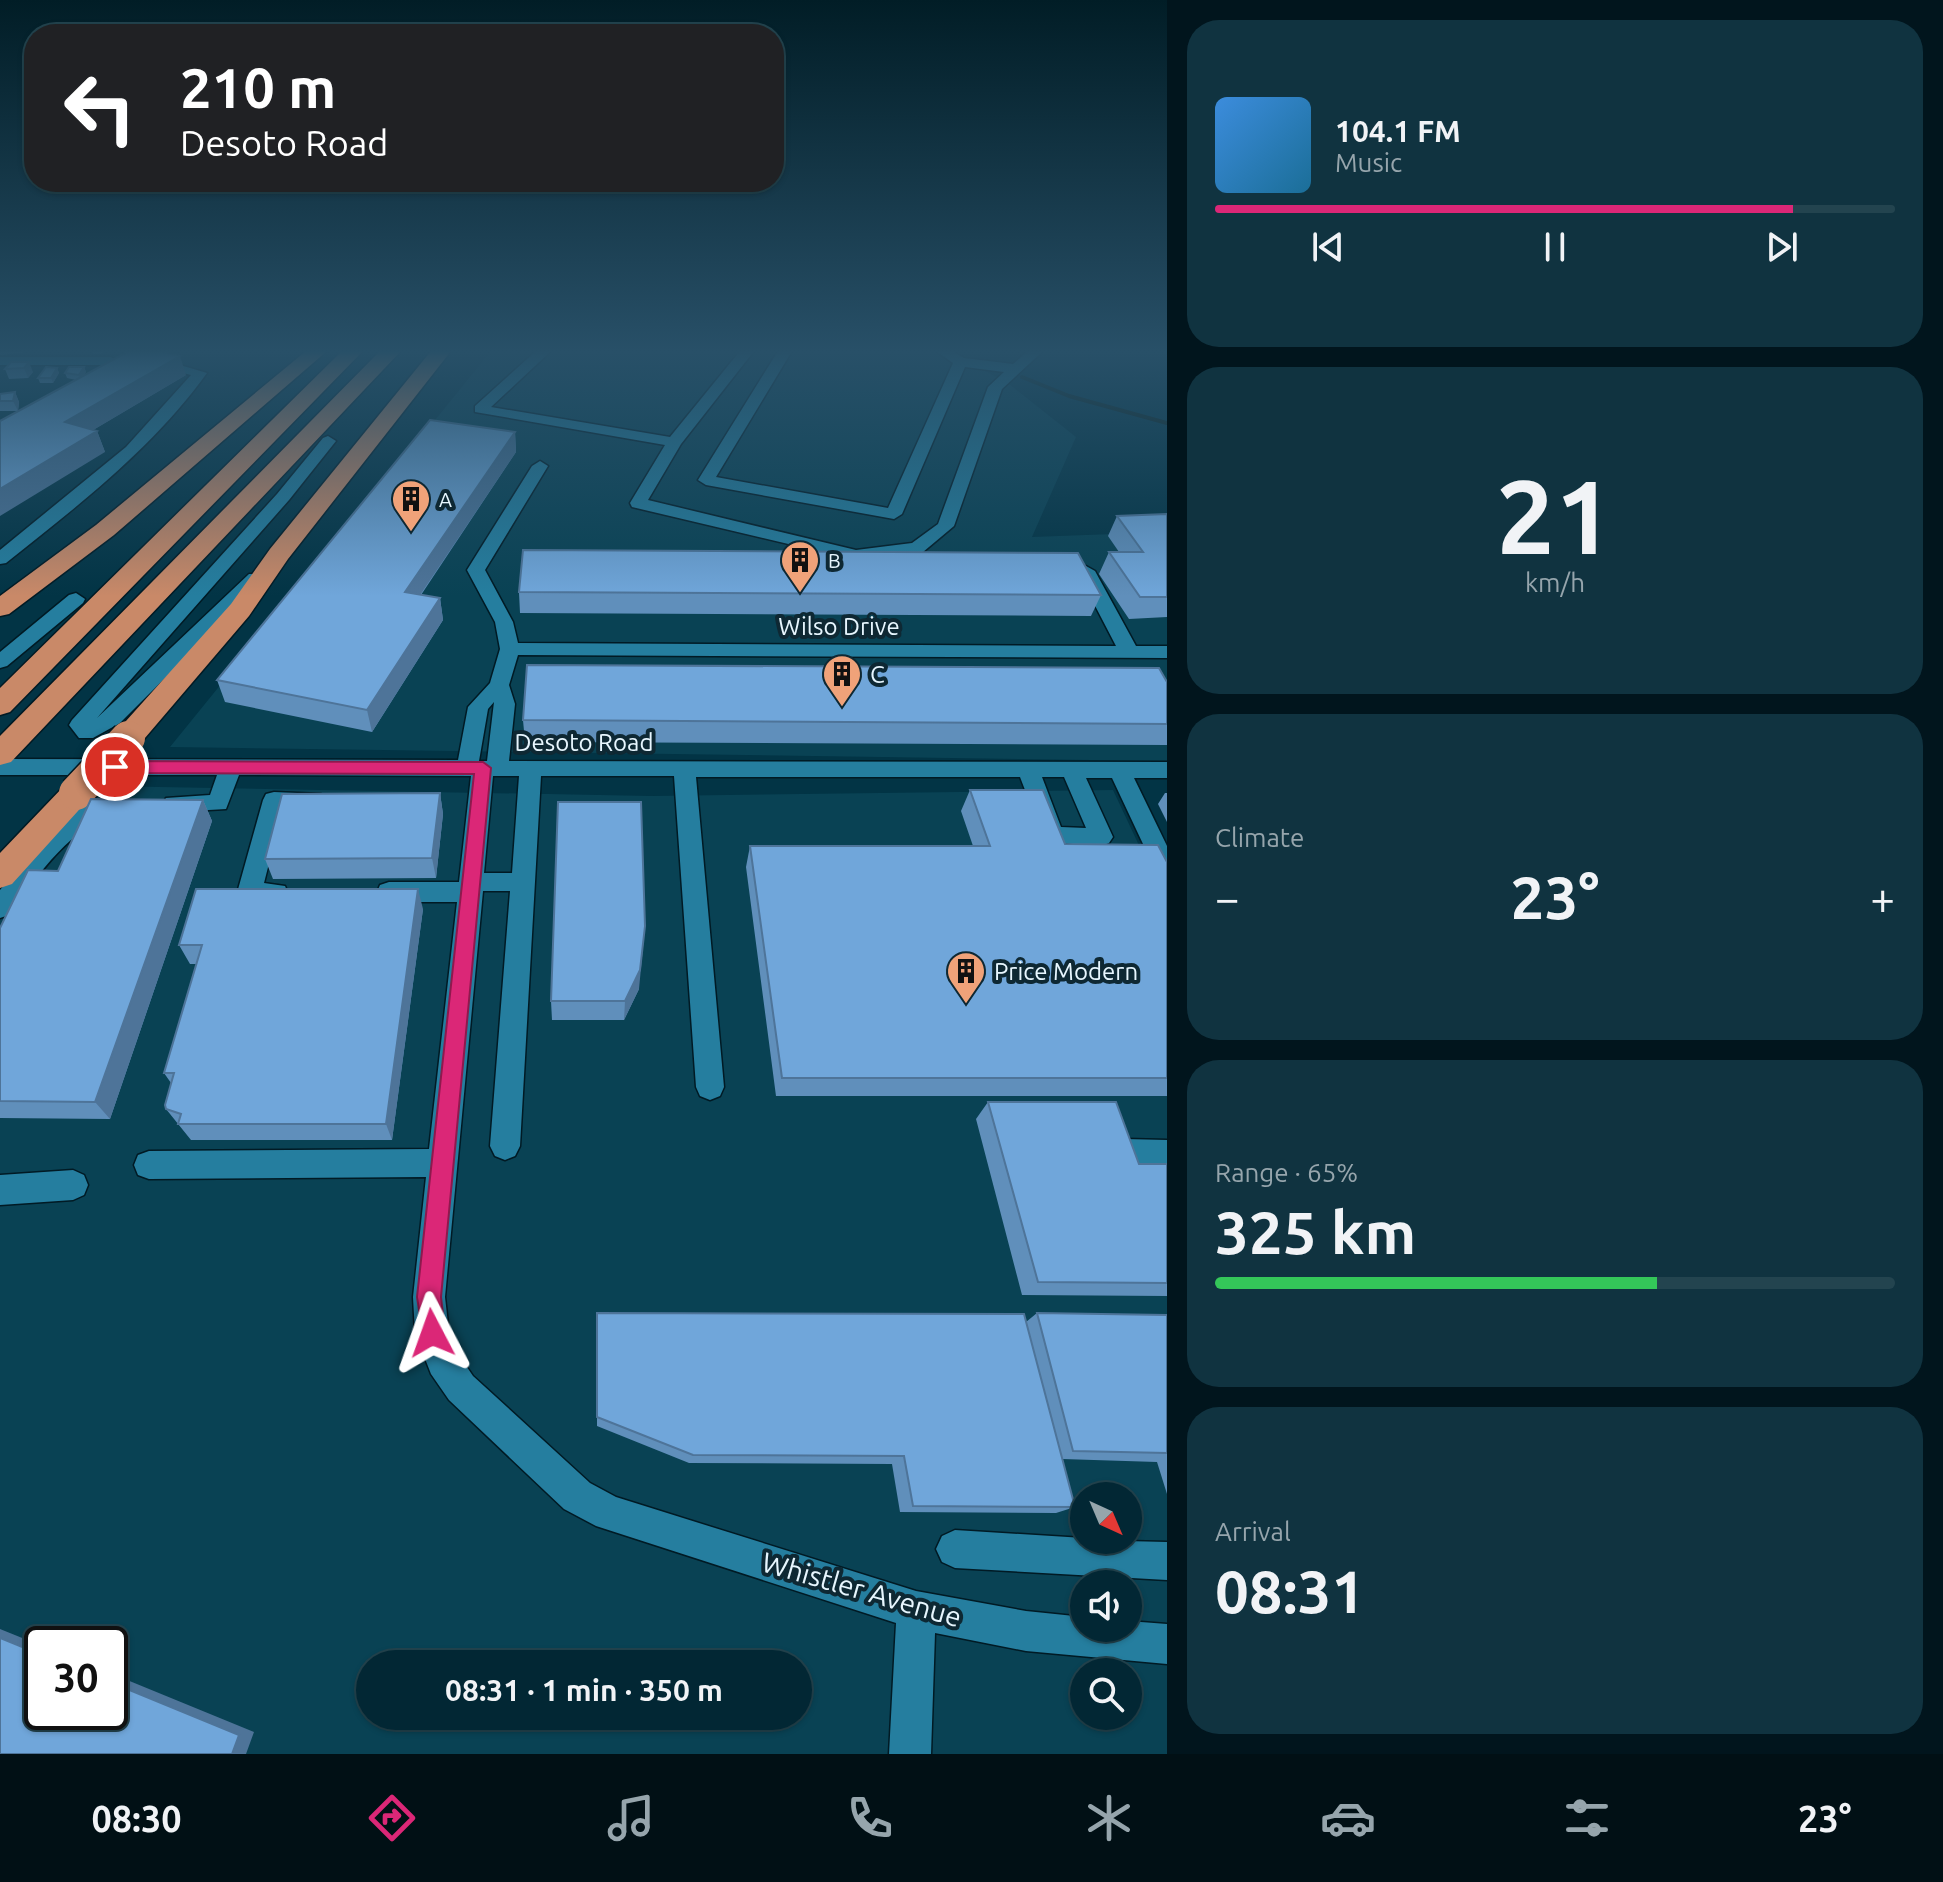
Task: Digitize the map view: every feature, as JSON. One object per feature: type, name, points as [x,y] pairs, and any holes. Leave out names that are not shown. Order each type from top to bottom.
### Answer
[{"type":"highway","points":[[184,466],[219,433]]},
{"type":"highway","points":[[0,608],[222,433]]},
{"type":"highway","points":[[0,705],[271,433]]},
{"type":"highway","points":[[8,746],[312,433]]},
{"type":"highway","points":[[0,875],[128,738],[240,610],[279,554],[377,433]]},
{"type":"street","points":[[0,559],[75,502],[150,433]]},
{"type":"street","points":[[620,433],[674,442]]},
{"type":"street","points":[[681,433],[638,503],[856,555],[917,548],[946,526],[979,433]]},
{"type":"street","points":[[735,433],[706,480],[894,514],[929,433]]},
{"type":"street","points":[[279,554],[113,718],[86,733],[79,725],[283,497],[328,441]]},
{"type":"street","points":[[482,768],[478,707],[499,685],[510,649],[504,622],[476,570],[540,466]]},
{"type":"street","points":[[1077,556],[1130,653]]},
{"type":"street","points":[[0,662],[76,599]]},
{"type":"street","name":"Wilso Drive","points":[[510,649],[1167,652]]},
{"type":"street","points":[[482,768],[505,704],[499,685]]},
{"type":"street","name":"Desoto Road","points":[[0,767],[231,767],[427,776],[482,768],[1167,770]]},
{"type":"street","points":[[0,908],[22,878],[81,815],[102,805],[218,803],[231,767]]},
{"type":"street","name":"Whistler Avenue","points":[[482,768],[429,1297],[432,1333],[443,1362],[461,1388],[577,1496],[609,1513],[916,1610],[1026,1631],[1167,1644]]},
{"type":"street","points":[[505,1146],[531,768]]},
{"type":"street","points":[[684,769],[710,1087]]},
{"type":"street","points":[[1028,770],[1053,836],[1101,837],[1072,770]]},
{"type":"street","points":[[1119,770],[1167,870]]},
{"type":"street","points":[[296,893],[249,893],[274,800],[334,800]]},
{"type":"street","points":[[360,893],[523,882]]},
{"type":"street","points":[[1125,1153],[1167,1154]]},
{"type":"street","points":[[149,1165],[443,1163]]},
{"type":"street","points":[[0,1190],[73,1185]]},
{"type":"street","points":[[955,1549],[1167,1561]]},
{"type":"street","points":[[910,1754],[916,1610]]},
{"type":"shaded area","points":[[425,433],[1071,433],[1076,437],[1032,537],[1167,532],[1167,761],[170,747]]},
{"type":"shaded area","points":[[105,786],[652,796],[1113,790],[1167,905],[1167,1754],[0,1754],[0,904]]},
{"type":"building","points":[[0,433],[94,433],[0,489]]},
{"type":"building","name":"A","points":[[419,433],[514,433],[405,592],[440,598],[367,710],[217,680]]},
{"type":"building","points":[[1167,514],[1167,597],[1140,597],[1109,552],[1143,552],[1117,516]]},
{"type":"building","points":[[523,550],[1078,553],[1101,595],[519,592]]},
{"type":"building","name":"C","points":[[527,665],[1159,668],[1167,682],[1167,724],[523,720]]},
{"type":"building","name":"Price Modern","points":[[970,790],[1043,790],[1065,844],[1158,845],[1167,862],[1167,1078],[782,1078],[750,846],[990,846]]},
{"type":"building","points":[[440,793],[432,858],[265,859],[282,794]]},
{"type":"building","points":[[91,799],[203,800],[95,1102],[0,1101],[0,928],[28,870],[58,871]]},
{"type":"building","points":[[558,802],[641,802],[645,926],[640,970],[625,1001],[551,1001]]},
{"type":"building","points":[[196,889],[418,889],[386,1124],[178,1124],[181,1114],[166,1109],[165,1105],[174,1073],[164,1073],[202,945],[179,945]]},
{"type":"building","points":[[988,1102],[1116,1102],[1139,1164],[1167,1164],[1167,1283],[1038,1282]]},
{"type":"building","points":[[597,1313],[1024,1314],[1070,1488],[1070,1507],[913,1506],[904,1456],[693,1455],[597,1417]]},
{"type":"building","points":[[1037,1313],[1167,1315],[1167,1453],[1073,1451]]},
{"type":"building","points":[[0,1638],[24,1648],[24,1730],[128,1730],[128,1689],[239,1735],[232,1754],[0,1754]]},
{"type":"place","name":"A","points":[[411,533]]},
{"type":"place","name":"B","points":[[800,594]]},
{"type":"place","name":"C","points":[[842,708]]},
{"type":"place","name":"Price Modern","points":[[966,1005]]},
{"type":"route","points":[[115,767],[483,768],[429,1297],[432,1333]]}]
